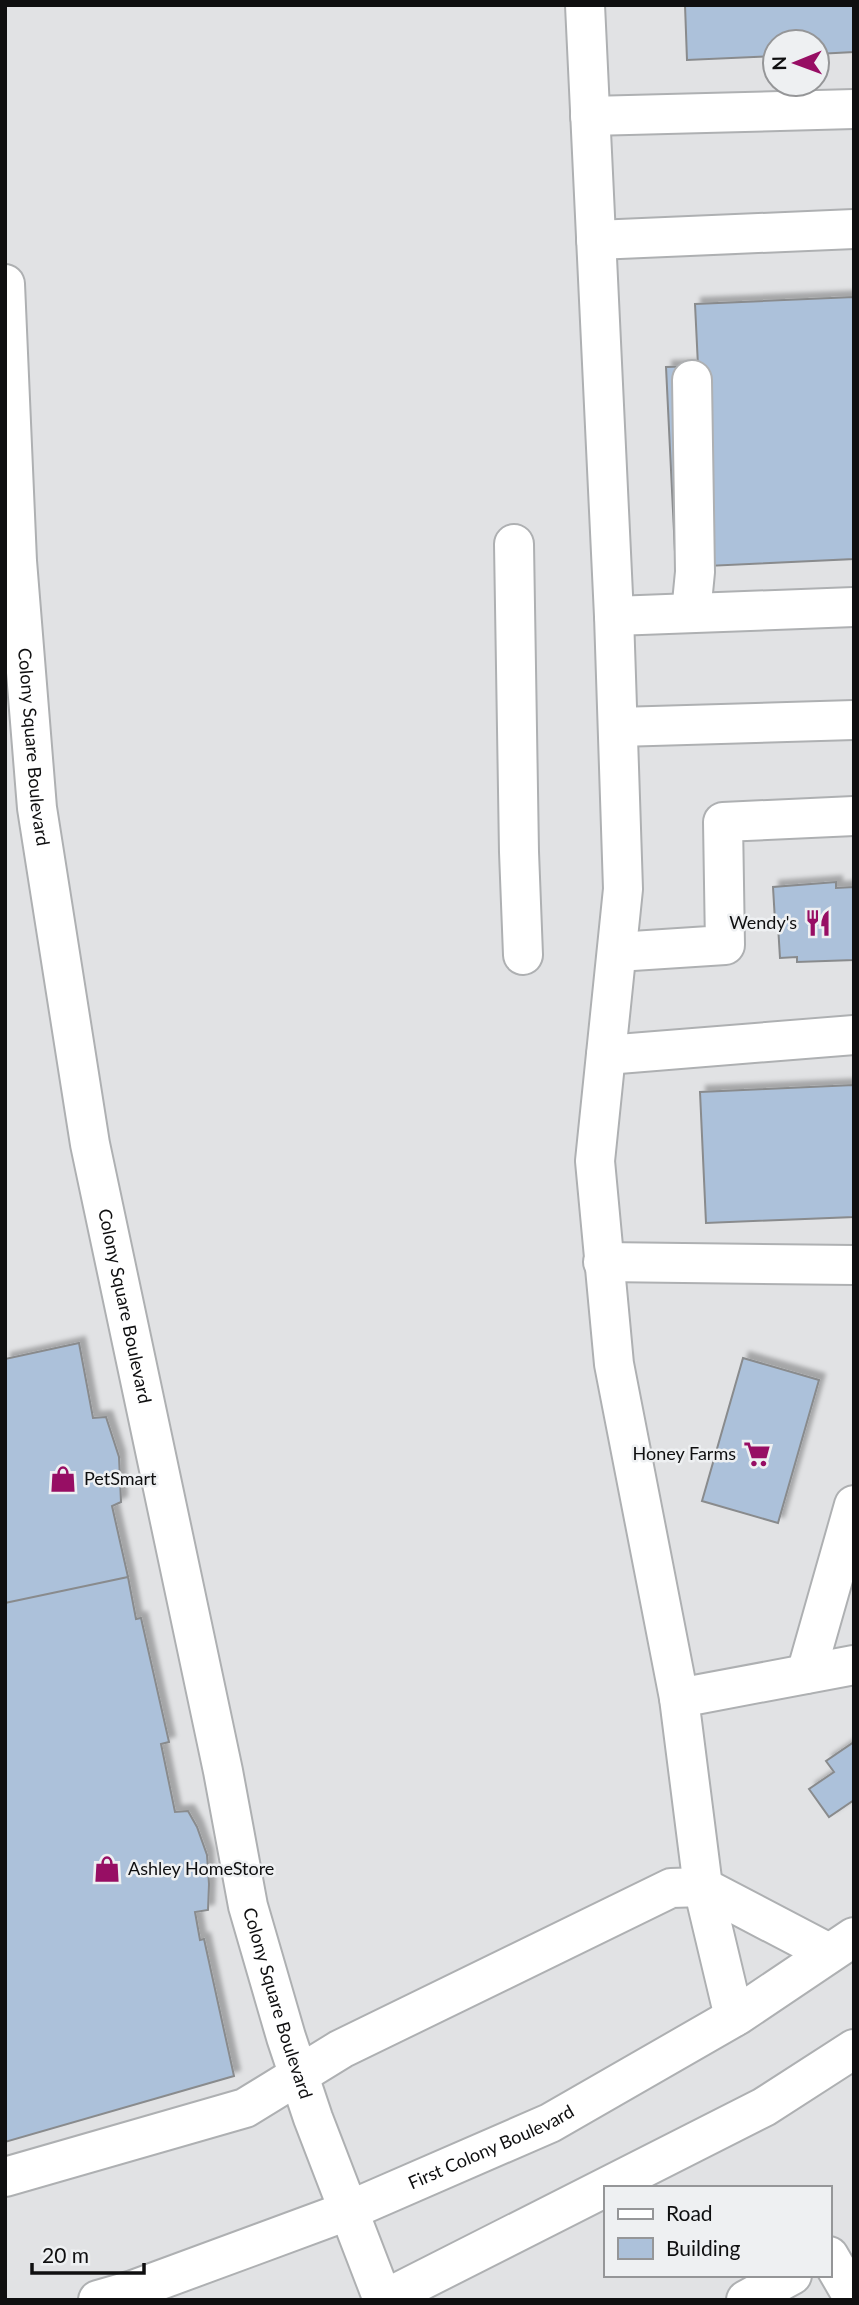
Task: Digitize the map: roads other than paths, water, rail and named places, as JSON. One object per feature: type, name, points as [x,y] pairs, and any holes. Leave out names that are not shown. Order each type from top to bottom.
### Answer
[{"type":"street","points":[[585,5],[624,889],[595,1161],[614,1364],[679,1698],[703,1887],[734,2017]]},
{"type":"street","points":[[590,116],[854,109]]},
{"type":"street","points":[[596,240],[854,229]]},
{"type":"street","name":"Colony Square Boulevard","points":[[5,285],[17,561],[37,808],[90,1144],[223,1771],[248,1906],[299,2076],[383,2300]]},
{"type":"street","points":[[691,613],[695,572],[692,380]]},
{"type":"street","points":[[514,544],[523,955]]},
{"type":"street","points":[[614,616],[854,607]]},
{"type":"street","points":[[618,727],[854,720]]},
{"type":"street","points":[[617,952],[725,945],[723,822],[854,816]]},
{"type":"street","points":[[606,1055],[854,1035]]},
{"type":"street","points":[[603,1262],[854,1265]]},
{"type":"street","points":[[806,1674],[843,1583],[852,1520]]},
{"type":"street","points":[[679,1698],[854,1665]]},
{"type":"street","points":[[5,2178],[245,2108],[341,2049],[671,1888],[703,1887],[841,1945]]},
{"type":"street","name":"First Colony Boulevard","points":[[98,2300],[133,2290],[350,2210],[550,2123],[734,2017],[841,1945]]},
{"type":"street","points":[[608,2186],[764,2107],[854,2049]]},
{"type":"street","points":[[383,2300],[604,2188]]},
{"type":"street","points":[[831,2255],[854,2242]]},
{"type":"street","points":[[831,2259],[854,2299]]},
{"type":"street","points":[[746,2300],[788,2277]]},
{"type":"place","name":"Wendy's","points":[[818,923]]},
{"type":"place","name":"Honey Farms","points":[[757,1454]]},
{"type":"place","name":"PetSmart","points":[[63,1479]]},
{"type":"place","name":"Ashley HomeStore","points":[[107,1869]]}]
